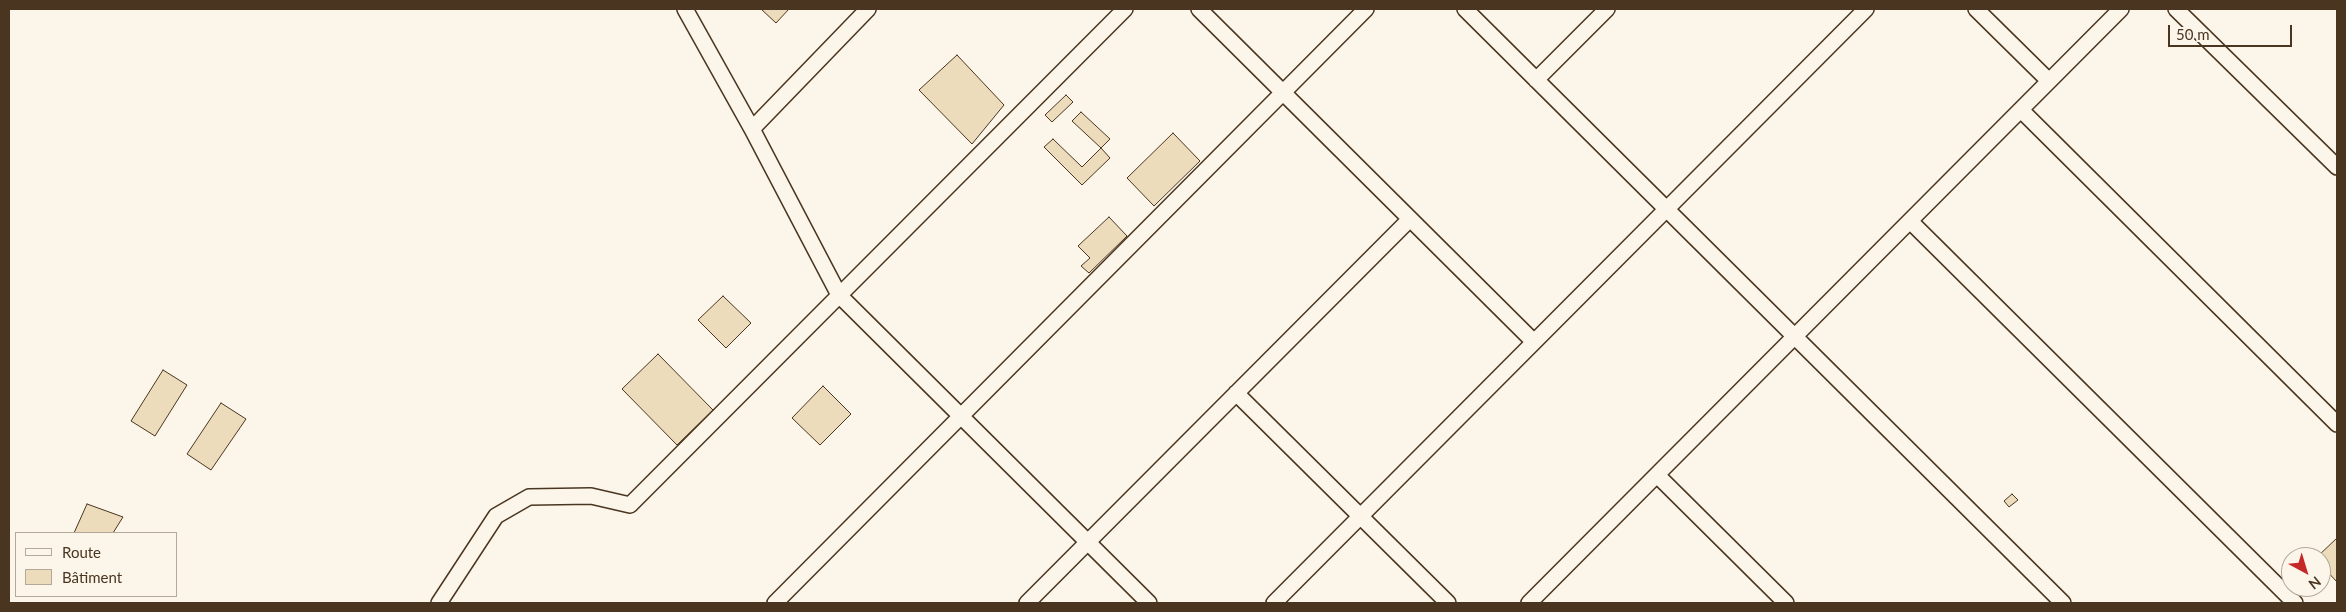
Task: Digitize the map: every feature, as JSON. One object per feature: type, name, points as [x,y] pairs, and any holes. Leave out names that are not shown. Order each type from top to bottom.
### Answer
[{"type":"street","points":[[685,9],[752,129],[839,295],[1149,603]]},
{"type":"street","points":[[752,129],[868,9]]},
{"type":"street","points":[[439,603],[496,516],[529,497],[591,496],[630,505],[1125,9]]},
{"type":"street","points":[[1199,9],[1534,342]]},
{"type":"street","points":[[775,603],[1366,9]]},
{"type":"street","points":[[1465,9],[2063,603]]},
{"type":"street","points":[[1536,80],[1607,9]]},
{"type":"street","points":[[1274,603],[1866,9]]},
{"type":"street","points":[[1976,9],[2049,81]]},
{"type":"street","points":[[1529,603],[2121,9]]},
{"type":"street","points":[[2176,9],[2337,167]]},
{"type":"street","points":[[2020,110],[2337,424]]},
{"type":"street","points":[[1027,603],[1410,219]]},
{"type":"street","points":[[1910,221],[2295,603]]},
{"type":"street","points":[[1236,393],[1448,603]]},
{"type":"street","points":[[1657,475],[1786,603]]},
{"type":"building","points":[[761,9],[789,9],[776,23]]},
{"type":"building","points":[[957,55],[1004,105],[972,144],[919,90]]},
{"type":"building","points":[[1066,95],[1073,102],[1052,122],[1045,115]]},
{"type":"building","points":[[1081,112],[1110,139],[1101,148],[1072,121]]},
{"type":"building","points":[[1173,133],[1200,161],[1154,206],[1127,178]]},
{"type":"building","points":[[1053,139],[1082,167],[1101,148],[1110,158],[1082,185],[1044,147]]},
{"type":"building","points":[[1109,217],[1127,236],[1089,273],[1081,266],[1090,258],[1078,246]]},
{"type":"building","points":[[723,296],[751,323],[726,348],[698,320]]},
{"type":"building","points":[[658,354],[713,410],[677,445],[622,389]]},
{"type":"building","points":[[163,370],[187,385],[155,436],[131,421]]},
{"type":"building","points":[[823,386],[851,414],[820,445],[792,418]]},
{"type":"building","points":[[221,403],[246,419],[211,470],[187,454]]},
{"type":"building","points":[[2012,494],[2018,500],[2009,507],[2004,501]]},
{"type":"building","points":[[87,504],[123,517],[114,532],[74,532]]},
{"type":"building","points":[[2337,538],[2337,582],[2331,576],[2331,547],[2328,547]]}]
